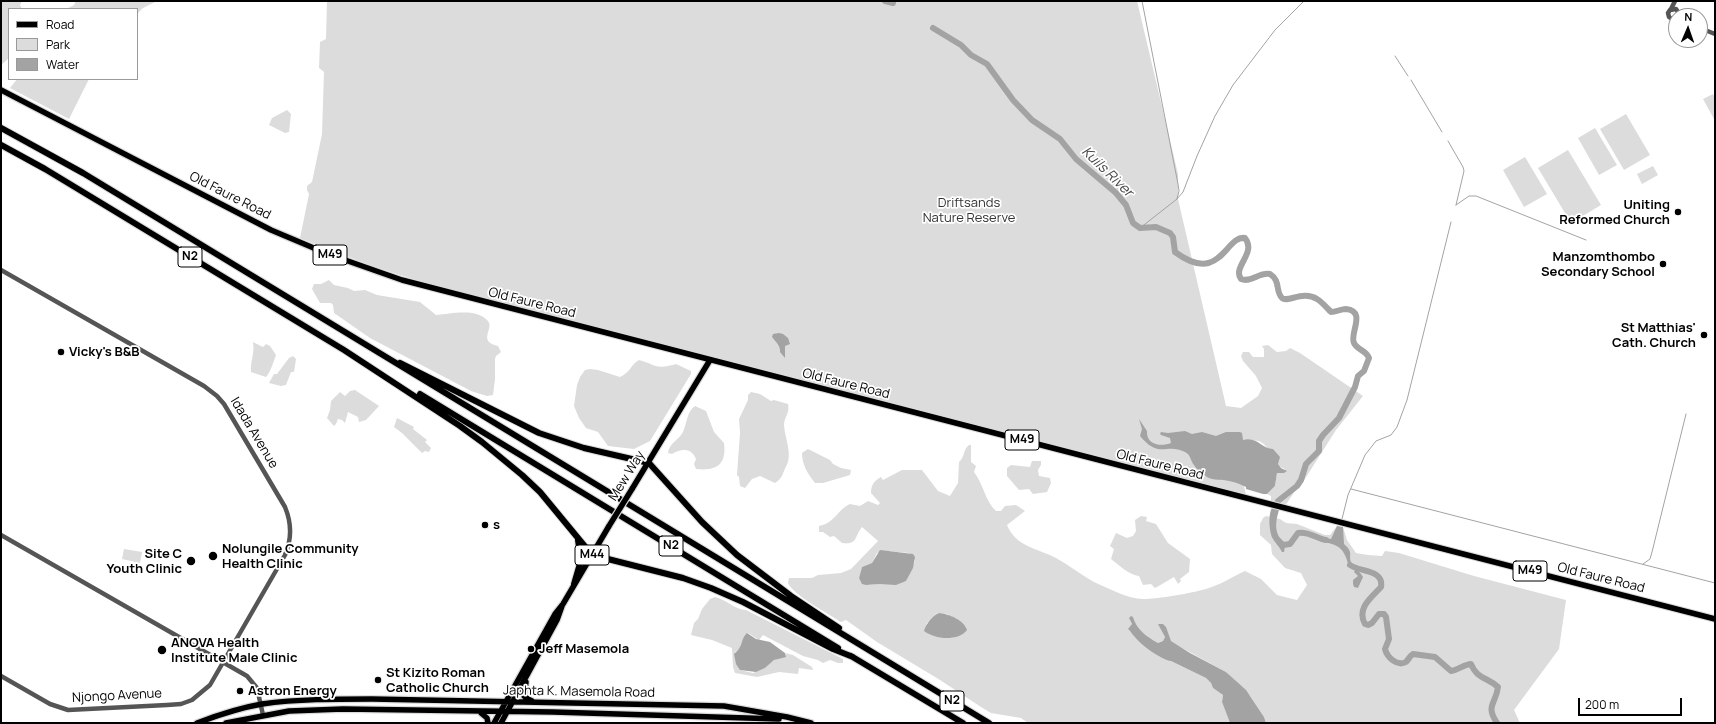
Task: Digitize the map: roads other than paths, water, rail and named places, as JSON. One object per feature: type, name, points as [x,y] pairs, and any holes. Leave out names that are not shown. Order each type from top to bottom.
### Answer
[{"type":"highway","name":"N2","points":[[1,128],[83,173],[876,656],[989,723]]},
{"type":"highway","name":"N2","points":[[1,146],[74,186],[963,723]]},
{"type":"highway","points":[[367,346],[539,432],[584,448],[649,463],[702,522],[737,555],[773,583],[864,645],[876,656]]},
{"type":"highway","points":[[378,371],[460,426],[507,461],[540,492],[592,555],[677,577],[711,588],[743,602],[833,649],[853,657]]},
{"type":"highway","points":[[574,584],[581,560],[577,536]]},
{"type":"main road","name":"Old Faure Road","points":[[1,90],[272,230],[335,257],[414,283],[1715,619]]},
{"type":"main road","name":"Mew Way","points":[[501,723],[557,620],[563,604],[574,584],[649,463],[710,360]]},
{"type":"main road","name":"Mew Way","points":[[494,723],[555,614],[563,604]]},
{"type":"main road","points":[[526,678],[525,697],[528,700],[540,703]]},
{"type":"main road","points":[[342,699],[343,709]]},
{"type":"main road","name":"Japhta K. Masemola Road","points":[[197,723],[220,714],[262,704],[342,699],[724,706],[811,723]]},
{"type":"main road","name":"Japhta K. Masemola Road","points":[[226,723],[304,710],[343,709],[795,719]]},
{"type":"main road","points":[[480,712],[488,718],[488,723]]},
{"type":"street","name":"Idada Avenue","points":[[1,270],[211,390],[224,404],[282,502],[288,514],[290,524],[291,534],[288,549],[224,663]]},
{"type":"street","points":[[1,535],[246,676],[258,688],[262,704],[262,716]]},
{"type":"street","name":"Njongo Avenue","points":[[1,676],[50,704],[61,708],[75,711],[111,709],[174,705],[192,700],[208,688],[224,663]]},
{"type":"water","points":[[779,333],[788,338],[790,344],[785,346],[785,358],[780,352],[779,346],[772,337],[773,334]]},
{"type":"water","points":[[1139,419],[1147,431],[1147,436],[1149,439],[1155,444],[1159,445],[1171,443],[1170,438],[1161,435],[1161,432],[1168,433],[1185,431],[1192,434],[1202,432],[1216,436],[1226,432],[1240,432],[1242,433],[1243,440],[1248,439],[1256,441],[1273,449],[1280,457],[1278,464],[1281,468],[1287,471],[1284,473],[1277,473],[1275,486],[1267,494],[1246,489],[1246,487],[1240,484],[1226,480],[1207,477],[1196,468],[1185,452],[1178,449],[1158,449],[1147,443],[1140,436],[1142,429]]},
{"type":"water","points":[[1272,508],[1279,510],[1276,521],[1276,529],[1284,544],[1284,552],[1282,552],[1272,536],[1270,519]]},
{"type":"water","points":[[1337,526],[1343,527],[1344,544],[1350,552],[1350,558],[1353,566],[1363,577],[1358,588],[1354,587],[1353,580],[1358,576],[1354,572],[1355,570],[1349,567],[1343,551],[1332,544],[1320,541],[1319,539],[1319,537],[1331,539]]},
{"type":"water","points":[[880,550],[913,554],[915,557],[913,568],[906,581],[896,585],[862,584],[859,578],[862,567],[872,563]]},
{"type":"water","points":[[939,613],[956,618],[963,623],[967,630],[963,634],[952,638],[928,634],[924,631],[926,626],[934,616]]},
{"type":"water","points":[[1131,616],[1142,632],[1158,643],[1163,641],[1165,637],[1158,624],[1163,624],[1166,627],[1171,641],[1226,672],[1246,690],[1264,717],[1266,723],[1230,723],[1222,702],[1223,695],[1213,688],[1211,683],[1206,678],[1162,658],[1141,643],[1128,629],[1132,624],[1129,618]]},
{"type":"water","points":[[747,633],[756,639],[770,642],[785,653],[786,657],[774,660],[765,668],[756,672],[740,670],[736,664],[734,654]]},
{"type":"waterway","name":"Kuils River","points":[[885,1],[893,3]]},
{"type":"waterway","points":[[1142,1],[1178,184],[1179,191],[1177,199]]},
{"type":"waterway","points":[[1140,228],[1177,199],[1183,192],[1215,116],[1233,85],[1275,30],[1304,1]]},
{"type":"waterway","name":"Kuils River","points":[[933,28],[961,45],[971,55],[987,64],[1013,100],[1032,120],[1060,139],[1076,159],[1116,193],[1126,205],[1133,223],[1140,228],[1156,227],[1170,233],[1173,237],[1175,252],[1190,261],[1203,264],[1212,262],[1220,257],[1238,239],[1245,238],[1248,244],[1248,249],[1241,265],[1239,274],[1241,279],[1248,280],[1262,274],[1270,274],[1276,280],[1282,298],[1288,299],[1301,296],[1312,297],[1321,302],[1331,312],[1346,309],[1355,314],[1356,323],[1353,339],[1354,343],[1366,353],[1369,358],[1364,371],[1358,376],[1355,387],[1339,418],[1319,441],[1319,451],[1306,464],[1301,480],[1297,486],[1278,501],[1275,510]]},
{"type":"waterway","points":[[1395,56],[1408,76]]},
{"type":"waterway","points":[[1411,80],[1442,132]]},
{"type":"waterway","points":[[1448,141],[1464,171],[1456,205]]},
{"type":"waterway","points":[[1456,205],[1469,196],[1476,196],[1586,240]]},
{"type":"waterway","points":[[1342,519],[1348,495],[1365,455],[1376,441],[1391,435],[1397,427],[1407,400],[1451,222]]},
{"type":"waterway","points":[[1643,564],[1650,559],[1686,414]]},
{"type":"waterway","points":[[1351,489],[1715,583]]},
{"type":"waterway","name":"Kuils River","points":[[1278,540],[1283,545],[1290,544],[1298,533],[1309,534],[1326,540]]},
{"type":"waterway","name":"Kuils River","points":[[1350,565],[1375,574],[1381,581],[1381,587],[1366,603],[1362,613],[1365,624],[1368,625],[1372,623],[1379,614],[1384,614],[1386,617],[1389,639],[1385,649],[1390,658],[1396,662],[1403,663],[1406,662],[1413,654],[1435,657],[1451,671],[1471,664],[1476,673],[1498,687],[1492,705],[1492,712],[1497,723]]},
{"type":"place","name":"Uniting Reformed Church","points":[[1678,212]]},
{"type":"place","name":"Manzomthombo Secondary School","points":[[1663,264]]},
{"type":"place","name":"St Matthias' Cath. Church","points":[[1704,335]]},
{"type":"place","name":"Vicky's B&B","points":[[61,352]]},
{"type":"place","name":"s","points":[[485,525]]},
{"type":"place","name":"Nolungile Community Health Clinic","points":[[213,556]]},
{"type":"place","name":"Site C Youth Clinic","points":[[191,561]]},
{"type":"place","name":"Jeff Masemola","points":[[531,649]]},
{"type":"place","name":"ANOVA Health Institute Male Clinic","points":[[162,650]]},
{"type":"place","name":"St Kizito Roman Catholic Church","points":[[378,680]]},
{"type":"place","name":"Astron Energy","points":[[240,691]]},
{"type":"park label","name":"Driftsands Nature Reserve","points":[[969,210]]}]
